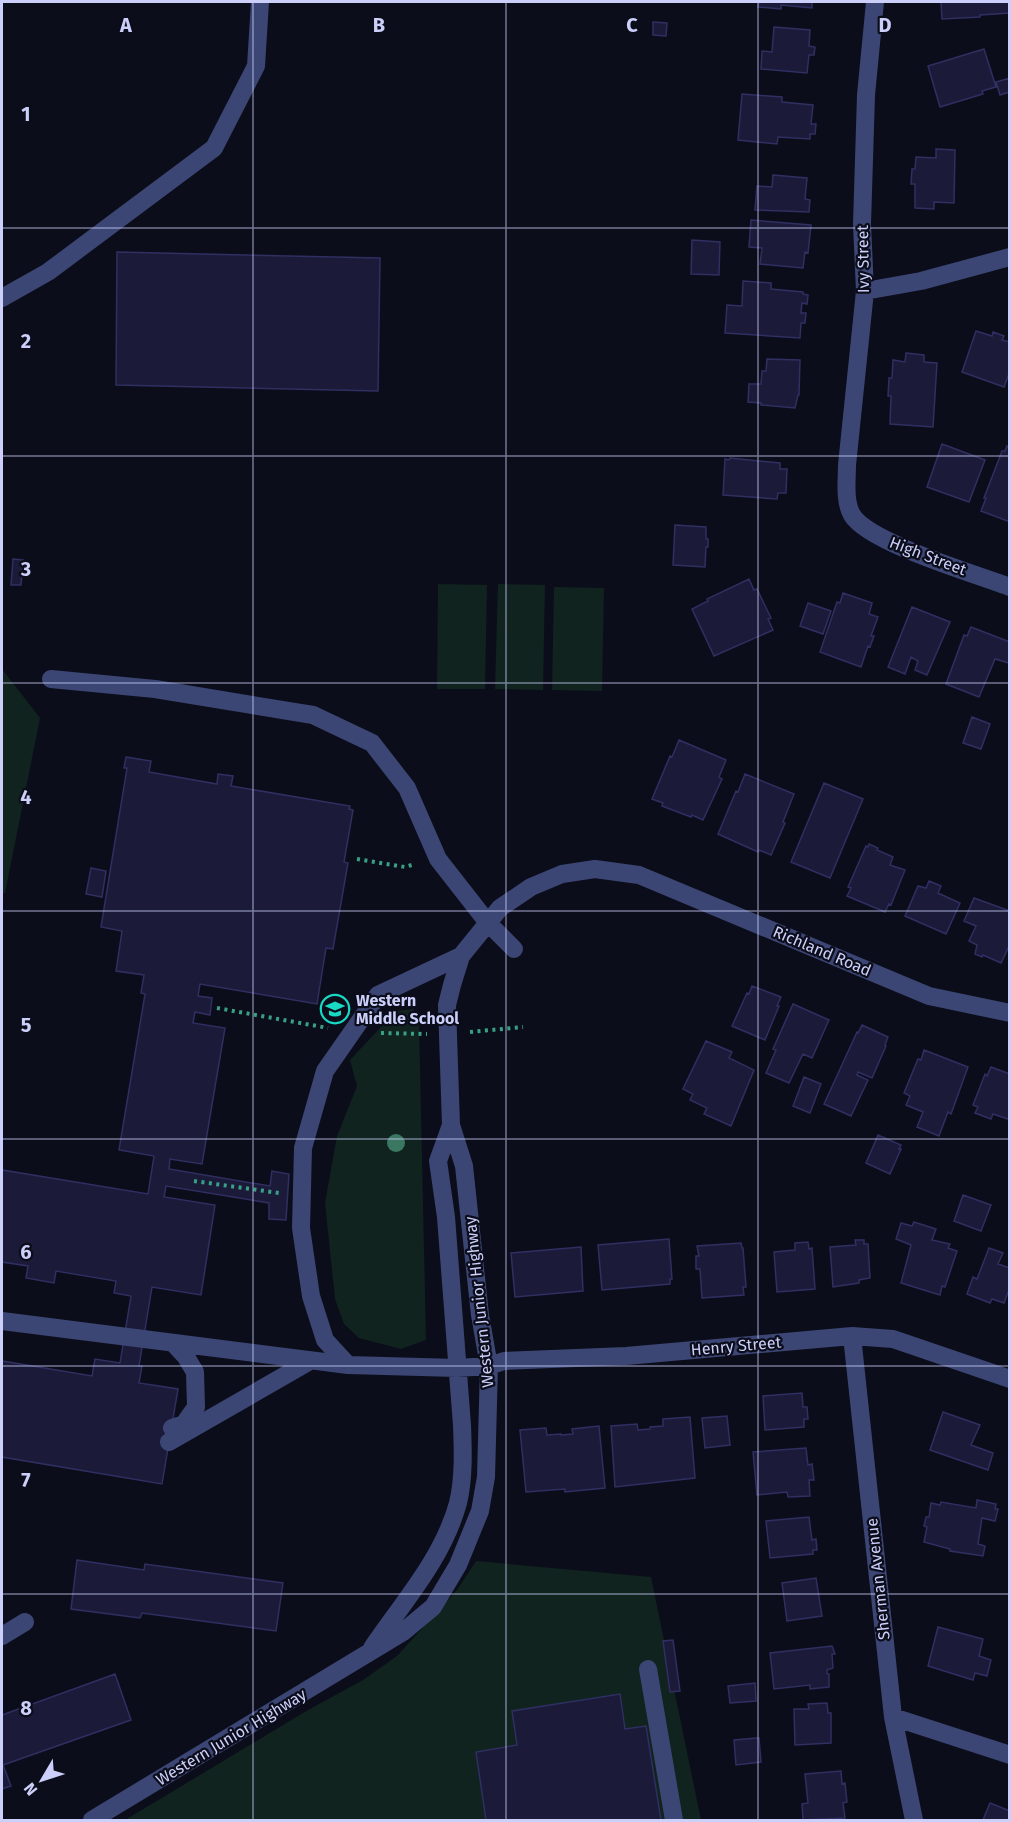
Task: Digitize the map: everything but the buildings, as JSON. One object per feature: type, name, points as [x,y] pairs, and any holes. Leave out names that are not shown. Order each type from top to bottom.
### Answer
[{"type":"street","points":[[2,298],[48,272],[214,148],[256,66],[260,2]]},
{"type":"street","name":"Ivy Street","points":[[852,515],[847,494],[847,465],[865,291],[862,224],[866,95],[875,2]]},
{"type":"street","points":[[865,291],[921,281],[1010,257]]},
{"type":"street","name":"High Street","points":[[852,515],[871,533],[904,548],[1010,587]]},
{"type":"street","points":[[51,679],[155,689],[313,715],[372,743],[407,788],[438,859],[488,922],[514,949]]},
{"type":"street","name":"Western Junior Highway","points":[[92,1821],[404,1632],[433,1607],[459,1565],[480,1511],[486,1477],[489,1366],[480,1315],[464,1166],[451,1125],[447,1005],[461,956],[500,908],[507,903],[531,888],[562,874],[595,869],[639,874]]},
{"type":"street","name":"Richland Road","points":[[639,874],[929,996],[1010,1013]]},
{"type":"street","points":[[348,1365],[325,1340],[311,1296],[301,1228],[303,1148],[325,1071],[378,995],[461,956]]},
{"type":"street","name":"Western Junior Highway","points":[[370,1652],[432,1564],[448,1534],[459,1501],[463,1459],[462,1425],[446,1217],[438,1161],[451,1125]]},
{"type":"street","name":"Henry Street","points":[[2,1321],[348,1365],[457,1368],[489,1366],[504,1361],[626,1356],[852,1336],[893,1339],[1010,1379]]},
{"type":"street","name":"Sherman Avenue","points":[[852,1336],[893,1717],[914,1821]]},
{"type":"street","points":[[173,1343],[186,1357],[195,1372],[196,1407],[184,1424],[171,1435],[310,1360]]},
{"type":"street","points":[[2,1636],[25,1622]]},
{"type":"street","points":[[648,1669],[674,1821]]},
{"type":"street","points":[[893,1717],[1010,1755]]},
{"type":"path","points":[[357,859],[405,867],[438,859]]},
{"type":"path","points":[[194,1181],[302,1196]]},
{"type":"green space","points":[[438,584],[487,585],[485,689],[437,689]]},
{"type":"green space","points":[[498,584],[545,585],[543,690],[495,689]]},
{"type":"green space","points":[[554,587],[604,588],[602,691],[552,690]]},
{"type":"green space","points":[[2,669],[40,718],[5,893],[2,893]]},
{"type":"green space","points":[[413,1009],[419,1022],[426,1340],[401,1349],[359,1338],[344,1324],[335,1299],[325,1203],[337,1136],[357,1086],[350,1060],[396,1011]]},
{"type":"green space","points":[[476,1561],[651,1577],[701,1820],[125,1820],[308,1710],[363,1680],[397,1656],[457,1590]]},
{"type":"place","name":"Western Middle School","points":[[335,1009]]}]
